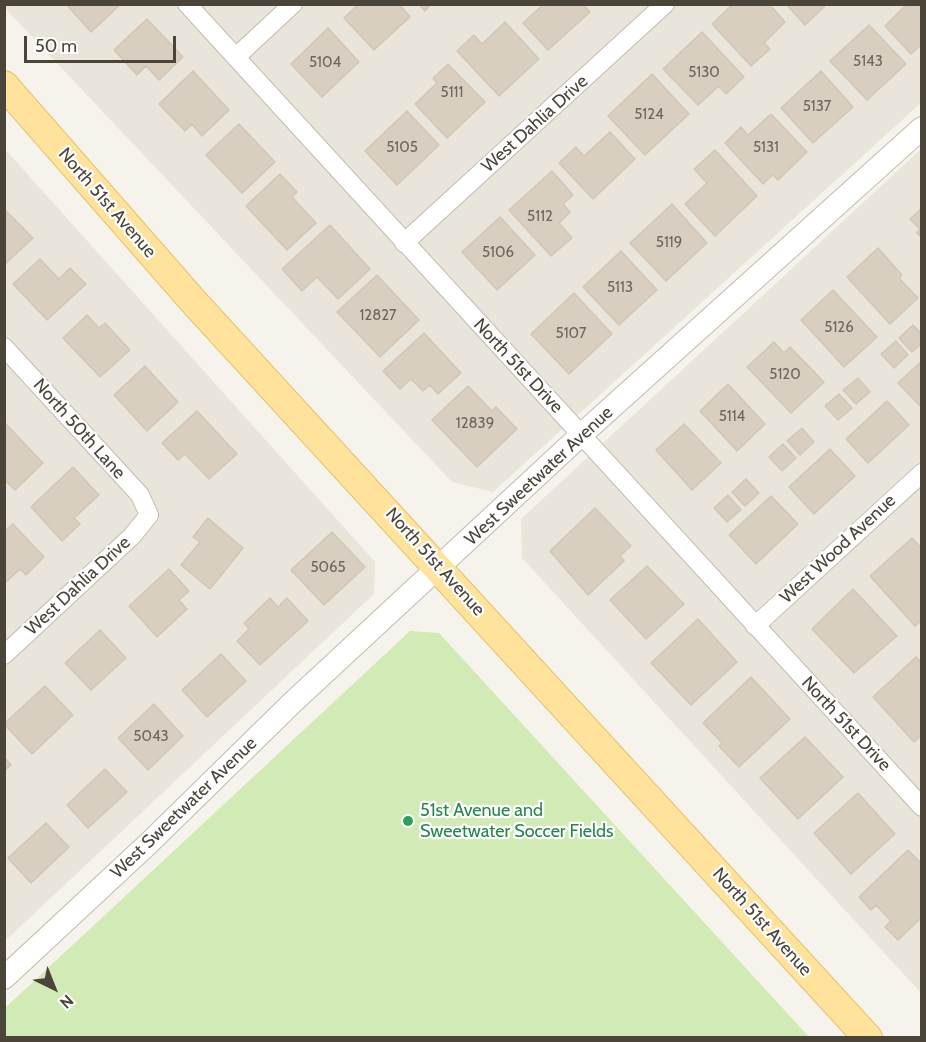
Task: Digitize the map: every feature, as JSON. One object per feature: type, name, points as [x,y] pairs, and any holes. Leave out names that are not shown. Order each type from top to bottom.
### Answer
[{"type":"main road","name":"North 51st Avenue","points":[[4,85],[193,301],[440,568],[868,1038]]},
{"type":"street","name":"North 51st Drive","points":[[187,4],[755,626],[919,798]]},
{"type":"street","points":[[236,57],[293,4]]},
{"type":"street","name":"West Dahlia Drive","points":[[404,243],[665,4]]},
{"type":"street","name":"West Sweetwater Avenue","points":[[4,978],[148,844],[293,702],[582,435],[921,128]]},
{"type":"street","name":"North 50th Lane","points":[[4,347],[140,495],[149,515]]},
{"type":"street","name":"West Wood Avenue","points":[[755,626],[921,473]]},
{"type":"street","name":"West Dahlia Drive","points":[[4,655],[132,536],[149,515]]},
{"type":"shaded area","points":[[5,4],[921,5],[921,103],[493,492],[452,482],[5,8]]},
{"type":"shaded area","points":[[4,148],[375,562],[374,594],[5,941]]},
{"type":"shaded area","points":[[921,149],[921,993],[522,558],[521,519]]},
{"type":"green space","name":"51st Avenue and Sweetwater Soccer Fields","points":[[410,631],[439,633],[809,1037],[5,1037],[5,1008]]},
{"type":"building","points":[[66,4],[121,4],[91,32]]},
{"type":"building","points":[[359,4],[399,4],[410,17],[374,50],[344,18]]},
{"type":"building","points":[[419,4],[431,4],[425,11]]},
{"type":"building","points":[[544,4],[583,4],[590,12],[548,50],[523,23]]},
{"type":"building","points":[[733,4],[769,4],[785,22],[764,43],[770,49],[751,66],[712,24]]},
{"type":"building","points":[[786,4],[824,4],[825,6],[805,25]]},
{"type":"building","points":[[907,4],[922,4],[922,44],[911,54],[885,26]]},
{"type":"building","points":[[147,19],[183,57],[159,80],[146,66],[137,75],[114,50]]},
{"type":"building","points":[[505,22],[539,59],[499,96],[457,51],[474,35],[482,44]]},
{"type":"building","points":[[869,25],[906,64],[867,100],[830,61]]},
{"type":"building","points":[[328,28],[359,62],[322,97],[291,64]]},
{"type":"building","points":[[702,32],[744,77],[726,94],[719,86],[698,105],[663,69]]},
{"type":"building","points":[[448,64],[485,102],[447,138],[415,104],[437,83],[433,78]]},
{"type":"building","points":[[193,71],[229,110],[202,136],[192,124],[185,131],[159,104]]},
{"type":"building","points":[[821,71],[853,107],[813,143],[781,108]]},
{"type":"building","points":[[652,74],[689,114],[645,155],[608,116]]},
{"type":"building","points":[[407,111],[439,145],[397,185],[365,151]]},
{"type":"building","points":[[771,114],[807,152],[778,180],[773,175],[763,184],[725,143],[741,127],[748,135]]},
{"type":"building","points":[[239,124],[275,162],[242,193],[206,155]]},
{"type":"building","points":[[610,132],[635,159],[593,199],[559,163],[576,147],[584,156]]},
{"type":"building","points":[[715,150],[757,196],[715,236],[685,204],[707,183],[694,169]]},
{"type":"building","points":[[552,171],[573,195],[563,204],[570,212],[559,223],[572,238],[551,256],[509,210]]},
{"type":"building","points":[[280,174],[297,192],[292,197],[316,223],[287,250],[246,206]]},
{"type":"building","points":[[672,204],[707,243],[666,281],[630,243]]},
{"type":"building","points":[[922,208],[922,238],[917,233],[920,229],[910,219]]},
{"type":"building","points":[[4,209],[33,238],[4,265]]},
{"type":"building","points":[[500,217],[535,255],[497,290],[462,252]]},
{"type":"building","points":[[330,225],[370,269],[338,299],[317,277],[302,291],[282,269]]},
{"type":"building","points":[[878,248],[902,275],[899,278],[918,298],[890,324],[847,277]]},
{"type":"building","points":[[621,251],[657,290],[619,325],[583,287]]},
{"type":"building","points":[[40,259],[59,279],[70,268],[86,284],[47,320],[13,284]]},
{"type":"building","points":[[377,275],[419,320],[380,357],[337,312]]},
{"type":"building","points":[[833,290],[877,337],[844,367],[801,320]]},
{"type":"building","points":[[574,293],[612,334],[569,374],[531,334]]},
{"type":"building","points":[[87,315],[99,328],[105,323],[130,350],[100,377],[63,338]]},
{"type":"building","points":[[913,325],[922,334],[922,343],[912,352],[899,338]]},
{"type":"building","points":[[424,333],[461,373],[438,394],[430,385],[423,391],[411,379],[400,389],[383,371]]},
{"type":"building","points":[[896,341],[908,355],[894,368],[881,354]]},
{"type":"building","points":[[774,342],[784,353],[790,347],[824,382],[791,413],[747,367]]},
{"type":"building","points":[[922,361],[922,408],[898,383]]},
{"type":"building","points":[[145,366],[178,402],[147,431],[114,395]]},
{"type":"building","points":[[858,378],[870,392],[856,404],[843,390]]},
{"type":"building","points":[[728,384],[765,424],[737,451],[700,411]]},
{"type":"building","points":[[468,386],[492,411],[496,407],[517,429],[477,467],[432,420]]},
{"type":"building","points":[[839,394],[852,408],[838,420],[825,406]]},
{"type":"building","points":[[887,401],[909,425],[868,463],[846,439]]},
{"type":"building","points":[[197,411],[237,454],[209,479],[185,454],[178,460],[162,443]]},
{"type":"building","points":[[4,422],[43,463],[15,490],[4,479]]},
{"type":"building","points":[[684,424],[721,463],[692,490],[656,450]]},
{"type":"building","points":[[802,428],[814,442],[800,455],[787,441]]},
{"type":"building","points":[[783,444],[796,458],[782,471],[769,457]]},
{"type":"building","points":[[830,449],[855,476],[814,514],[789,487]]},
{"type":"building","points":[[73,467],[99,495],[74,518],[80,524],[62,541],[31,507]]},
{"type":"building","points":[[746,479],[759,493],[745,506],[732,492]]},
{"type":"building","points":[[728,495],[741,510],[727,522],[714,508]]},
{"type":"building","points":[[771,496],[798,524],[756,564],[729,535]]},
{"type":"building","points":[[595,508],[631,546],[620,556],[624,561],[588,595],[550,551]]},
{"type":"building","points":[[208,518],[243,548],[210,589],[181,565],[200,542],[193,537]]},
{"type":"building","points":[[13,524],[44,557],[26,575],[20,569],[4,584],[4,532]]},
{"type":"building","points":[[332,532],[365,567],[324,605],[291,570]]},
{"type":"building","points":[[912,538],[922,549],[922,620],[915,626],[870,576]]},
{"type":"building","points":[[647,566],[684,604],[646,639],[610,600]]},
{"type":"building","points":[[169,569],[189,591],[179,600],[187,609],[157,637],[129,606]]},
{"type":"building","points":[[853,589],[897,636],[854,673],[812,629]]},
{"type":"building","points":[[270,598],[278,607],[287,598],[308,621],[260,665],[237,641],[249,629],[244,623]]},
{"type":"building","points":[[698,619],[737,662],[691,705],[651,663]]},
{"type":"building","points":[[100,630],[126,658],[91,690],[65,663]]},
{"type":"building","points":[[221,654],[246,681],[207,717],[182,690]]},
{"type":"building","points":[[916,657],[922,664],[922,735],[914,742],[873,697]]},
{"type":"building","points":[[751,677],[790,719],[739,767],[719,746],[722,743],[703,723]]},
{"type":"building","points":[[45,686],[73,715],[32,754],[4,724]]},
{"type":"building","points":[[154,704],[183,736],[148,770],[118,738]]},
{"type":"building","points":[[805,737],[843,777],[798,819],[760,778]]},
{"type":"building","points":[[4,757],[11,765],[4,771]]},
{"type":"building","points":[[105,769],[127,792],[88,828],[67,805]]},
{"type":"building","points":[[858,793],[895,834],[851,874],[814,833]]},
{"type":"building","points":[[46,823],[69,847],[31,883],[8,858]]},
{"type":"building","points":[[908,850],[922,864],[922,917],[898,940],[885,927],[891,921],[876,905],[871,910],[859,897]]},
{"type":"place","name":"51st Avenue and Sweetwater Soccer Fields","points":[[408,821]]}]
